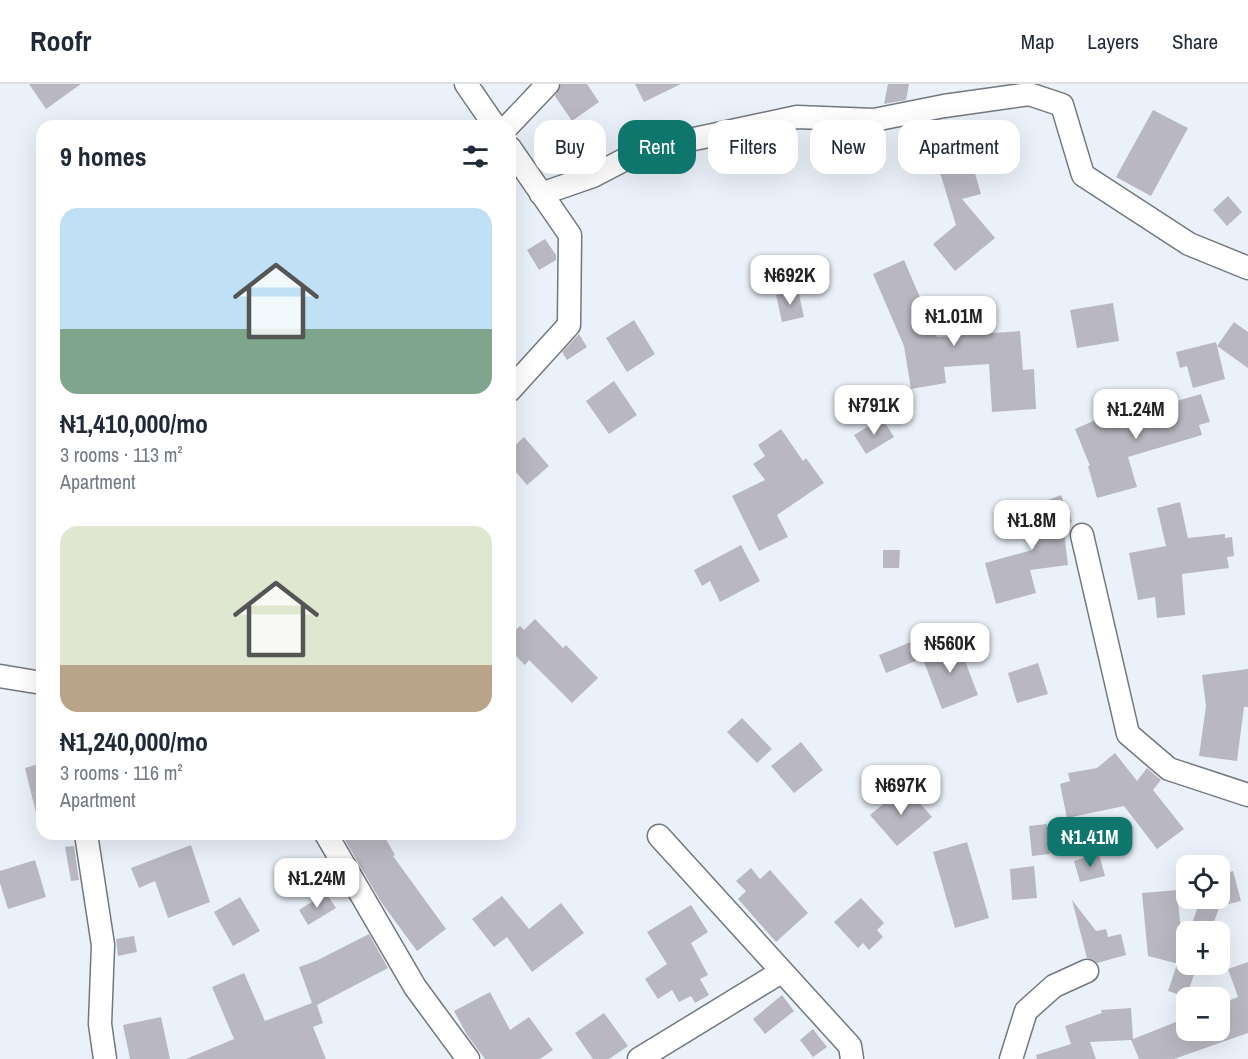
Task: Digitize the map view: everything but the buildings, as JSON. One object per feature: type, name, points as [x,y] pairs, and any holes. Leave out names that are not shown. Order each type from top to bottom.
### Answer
[{"type":"street","points":[[466,84],[491,120]]},
{"type":"street","points":[[514,120],[548,84]]},
{"type":"street","points":[[542,194],[592,176],[643,150],[797,117],[874,120],[944,106],[1029,94],[1062,105],[1083,175],[1189,244],[1248,268]]},
{"type":"street","points":[[516,157],[570,235],[569,325],[516,383]]},
{"type":"street","points":[[1082,535],[1128,734],[1169,769],[1248,795]]},
{"type":"street","points":[[0,675],[36,682]]},
{"type":"street","points":[[659,836],[850,1046],[852,1059]]},
{"type":"street","points":[[87,840],[103,945],[100,1024],[105,1059]]},
{"type":"street","points":[[330,840],[415,987],[468,1059]]},
{"type":"street","points":[[1011,1059],[1026,1011],[1054,986],[1087,971]]},
{"type":"street","points":[[639,1059],[781,972]]}]
